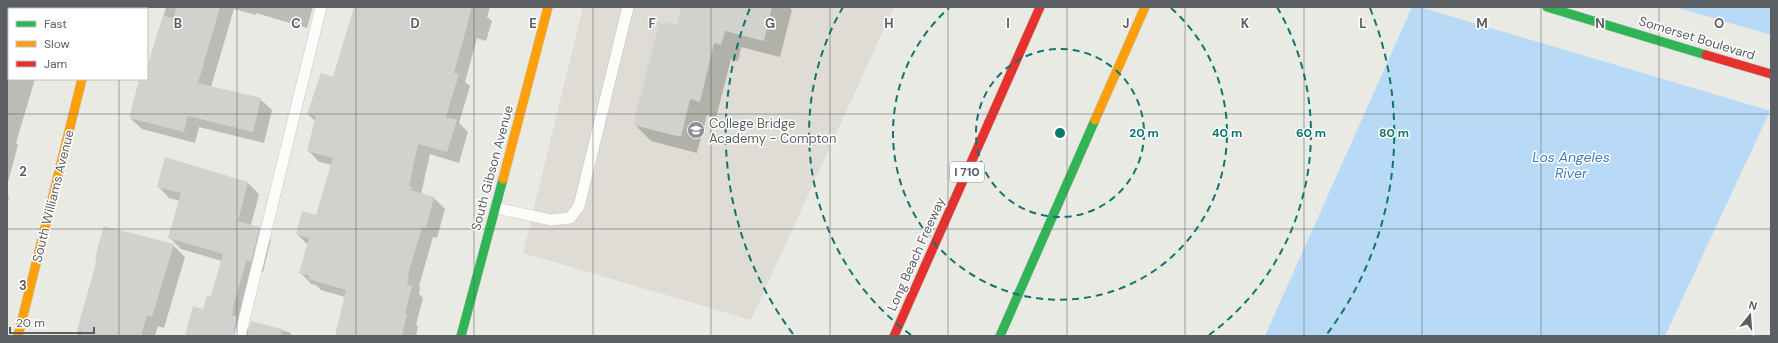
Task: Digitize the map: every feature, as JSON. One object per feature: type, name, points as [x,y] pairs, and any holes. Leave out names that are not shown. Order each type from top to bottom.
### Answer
[{"type":"main road","name":"South Gibson Avenue","points":[[461,336],[548,7]]},
{"type":"main road","name":"Long Beach Freeway","points":[[894,336],[1040,7]]},
{"type":"main road","points":[[1000,336],[1145,7]]},
{"type":"main road","name":"Somerset Boulevard","points":[[1547,7],[1771,74]]},
{"type":"main road","name":"South Williams Avenue","points":[[18,336],[82,80]]},
{"type":"lane","points":[[240,336],[321,7]]},
{"type":"lane","points":[[496,208],[551,220],[570,218],[579,206],[628,7]]},
{"type":"shaded area","name":"College Bridge Academy - Compton","points":[[583,7],[894,7],[751,320],[523,253]]},
{"type":"water","name":"Los Angeles River","points":[[1412,7],[1771,7],[1771,109],[1665,336],[1265,336]]},
{"type":"pier","points":[[1420,7],[1675,7],[1771,35],[1771,111]]},
{"type":"building","points":[[176,7],[220,7],[198,83],[261,98],[253,132],[188,116],[184,132],[129,118],[139,80],[148,80],[148,64],[163,15],[174,19]]},
{"type":"building","points":[[354,7],[472,7],[454,73],[459,74],[446,117],[457,120],[447,152],[418,144],[409,186],[412,187],[411,190],[434,197],[426,228],[422,227],[408,275],[407,284],[412,286],[405,314],[407,314],[402,336],[335,336],[346,290],[308,279],[310,276],[299,273],[309,238],[296,234],[302,211],[316,215],[333,158],[307,151],[316,116],[307,114],[321,73],[333,77]]},
{"type":"building","points":[[681,7],[772,7],[764,41],[725,31],[721,45],[714,43],[700,102],[690,99],[681,137],[633,125],[659,23],[666,25],[666,22],[677,25]]},
{"type":"building","points":[[165,157],[248,182],[238,221],[260,227],[251,262],[247,260],[234,303],[232,315],[237,317],[233,336],[185,336],[193,306],[203,309],[207,295],[211,296],[223,254],[168,238],[181,193],[157,187]]},
{"type":"building","points":[[104,226],[174,244],[152,317],[147,315],[141,336],[82,336],[84,332],[77,330],[97,260],[95,259]]},
{"type":"building","points":[[251,321],[282,329],[281,336],[247,336]]},
{"type":"traffic: fast","points":[[1547,7],[1706,55]]},
{"type":"traffic: fast","points":[[1000,336],[1095,120]]},
{"type":"traffic: fast","points":[[461,336],[503,179]]},
{"type":"traffic: slow","points":[[503,179],[548,7]]},
{"type":"traffic: slow","points":[[1095,120],[1145,7]]},
{"type":"traffic: slow","points":[[18,336],[82,80]]},
{"type":"traffic: jam","points":[[894,336],[1040,7]]},
{"type":"traffic: jam","points":[[1706,55],[1771,74]]},
{"type":"place","name":"College Bridge Academy - Compton","points":[[696,130]]}]
